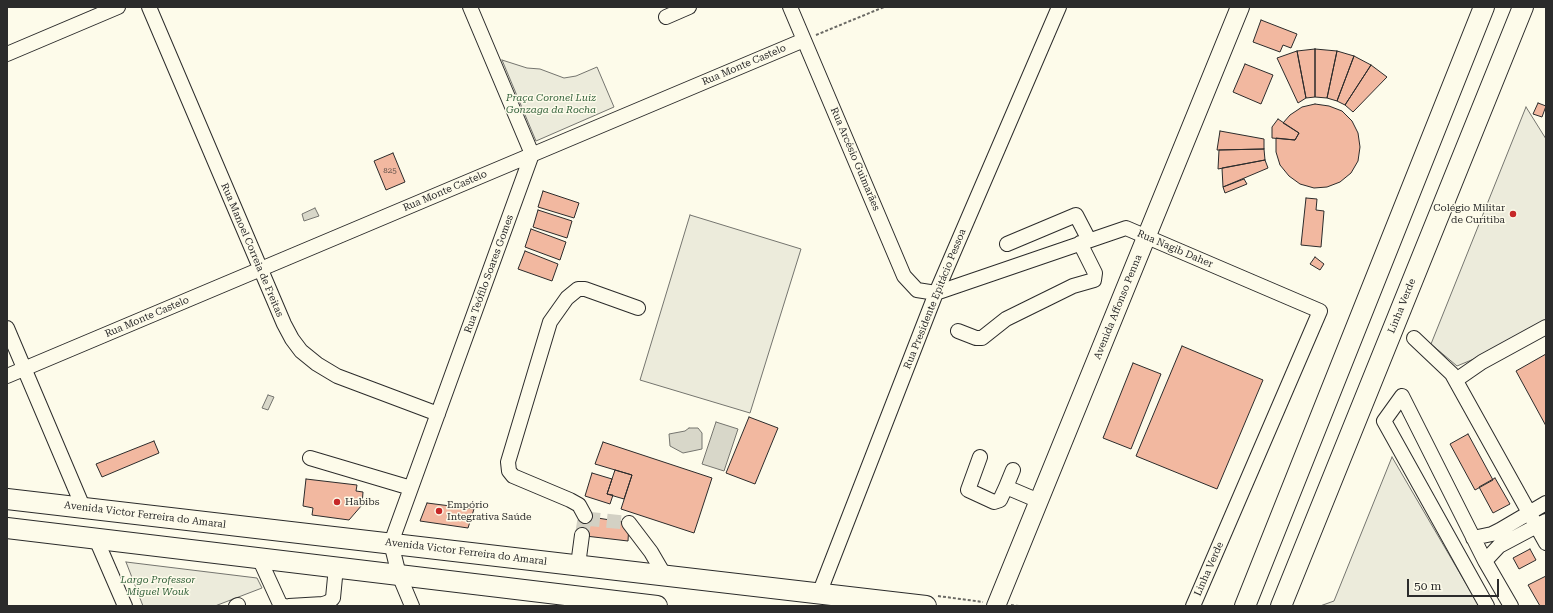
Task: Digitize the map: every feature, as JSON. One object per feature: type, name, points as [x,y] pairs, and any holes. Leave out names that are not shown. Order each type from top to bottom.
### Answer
[{"type":"highway","points":[[1245,606],[1484,7]]},
{"type":"highway","name":"Linha Verde","points":[[1281,606],[1523,7]]},
{"type":"highway","name":"Avenida Victor Ferreira do Amaral","points":[[7,499],[926,606]]},
{"type":"highway","points":[[7,528],[399,575],[570,601],[657,606]]},
{"type":"main road","name":"Avenida Affonso Penna","points":[[1002,605],[1039,500],[1240,7]]},
{"type":"street","points":[[7,54],[118,7]]},
{"type":"street","name":"Rua Manoel Correia de Freitas","points":[[149,7],[292,339],[301,351],[317,364],[344,379],[438,414]]},
{"type":"street","points":[[470,7],[532,154]]},
{"type":"street","points":[[666,17],[689,7]]},
{"type":"street","name":"Rua Arcésio Guimarães","points":[[790,7],[904,276],[917,290],[936,293]]},
{"type":"street","name":"Rua Presidente Epitácio Pessoa","points":[[819,594],[936,293],[1059,7]]},
{"type":"street","name":"Rua Monte Castelo","points":[[7,376],[804,40]]},
{"type":"street","name":"Rua Teófilo Soares Gomes","points":[[391,544],[532,154]]},
{"type":"street","points":[[958,331],[976,338],[982,338],[1006,319],[1074,286],[1094,280],[1095,273],[1076,214],[1007,244]]},
{"type":"street","name":"Rua Nagib Daher","points":[[936,293],[1126,228],[1320,311]]},
{"type":"street","points":[[585,516],[579,505],[513,476],[509,471],[508,462],[550,322],[567,298],[578,289],[585,289],[638,308]]},
{"type":"street","name":"Linha Verde","points":[[1192,606],[1320,311]]},
{"type":"street","points":[[7,328],[83,508]]},
{"type":"street","points":[[1456,380],[1482,362],[1546,328]]},
{"type":"street","points":[[1414,338],[1434,359],[1448,370],[1456,380],[1528,513],[1541,523],[1546,543]]},
{"type":"street","points":[[1487,606],[1384,421],[1402,396],[1473,538],[1511,606]]},
{"type":"street","points":[[980,457],[969,483],[968,490],[994,502],[1000,500],[1013,470]]},
{"type":"street","points":[[310,458],[411,488]]},
{"type":"street","points":[[1006,487],[1039,500]]},
{"type":"street","points":[[1473,538],[1492,534],[1546,503]]},
{"type":"street","points":[[629,523],[651,552],[665,576]]},
{"type":"street","points":[[1485,561],[1499,546],[1541,523]]},
{"type":"street","points":[[578,565],[582,536]]},
{"type":"street","points":[[96,539],[125,606]]},
{"type":"street","points":[[391,544],[399,575],[412,606]]},
{"type":"street","points":[[259,558],[283,605],[324,604],[329,602],[333,598],[336,567]]},
{"type":"path","points":[[804,40],[884,7]]},
{"type":"path","points":[[1002,605],[1019,606]]},
{"type":"green space","name":"Praça Coronel Luiz Gonzaga da Rocha","points":[[502,60],[527,68],[540,69],[564,78],[576,76],[597,67],[614,107],[536,141]]},
{"type":"green space","points":[[1526,107],[1546,139],[1546,324],[1510,344],[1457,366],[1431,344]]},
{"type":"green space","points":[[690,215],[801,249],[750,413],[640,380]]},
{"type":"green space","points":[[1392,457],[1479,606],[1320,606],[1334,601]]},
{"type":"green space","name":"Largo Professor Miguel Wouk","points":[[126,562],[257,578],[262,588],[215,606],[143,606]]},
{"type":"shaded area","points":[[315,208],[319,216],[304,221],[302,214]]},
{"type":"shaded area","points":[[268,395],[274,397],[268,410],[262,408]]},
{"type":"shaded area","points":[[716,422],[738,429],[724,471],[702,464]]},
{"type":"shaded area","points":[[689,428],[698,428],[702,433],[702,449],[683,453],[670,446],[669,434],[685,431]]},
{"type":"building","points":[[1261,20],[1297,34],[1291,48],[1283,45],[1280,52],[1253,42]]},
{"type":"building","points":[[1315,49],[1337,51],[1327,98],[1315,97]]},
{"type":"building","points":[[1315,49],[1315,97],[1306,98],[1297,51]]},
{"type":"building","points":[[1297,51],[1306,98],[1298,103],[1277,58]]},
{"type":"building","points":[[1337,51],[1354,56],[1337,101],[1327,98]]},
{"type":"building","points":[[1354,56],[1371,65],[1345,105],[1337,101]]},
{"type":"building","points":[[1245,64],[1273,75],[1261,104],[1233,92]]},
{"type":"building","points":[[1371,65],[1387,77],[1353,112],[1345,105]]},
{"type":"building","points":[[1538,103],[1546,106],[1542,117],[1533,114]]},
{"type":"building","points":[[1315,104],[1329,106],[1342,111],[1352,121],[1358,133],[1360,147],[1358,161],[1351,173],[1340,182],[1327,187],[1314,188],[1300,184],[1289,176],[1280,165],[1276,152],[1276,138],[1295,140],[1299,133],[1283,123],[1290,115],[1302,107]]},
{"type":"building","points":[[1278,119],[1299,133],[1295,140],[1272,138],[1272,127]]},
{"type":"building","points":[[1220,131],[1264,139],[1264,149],[1217,150]]},
{"type":"building","points":[[1264,149],[1265,160],[1218,169],[1219,150]]},
{"type":"building","points":[[393,153],[405,182],[386,190],[374,161]]},
{"type":"building","points":[[1265,160],[1268,168],[1223,187],[1222,168]]},
{"type":"building","points":[[1244,179],[1247,184],[1225,193],[1223,187]]},
{"type":"building","points":[[543,191],[579,203],[574,218],[538,207]]},
{"type":"building","points":[[1306,198],[1317,199],[1316,210],[1324,211],[1321,247],[1301,245]]},
{"type":"building","points":[[538,210],[572,221],[567,238],[533,227]]},
{"type":"building","points":[[531,229],[566,242],[560,260],[525,247]]},
{"type":"building","points":[[525,251],[558,264],[552,281],[518,269]]},
{"type":"building","points":[[1315,257],[1324,264],[1320,270],[1310,264]]},
{"type":"building","points":[[1182,346],[1263,380],[1217,489],[1136,456]]},
{"type":"building","points":[[1546,354],[1546,426],[1516,371]]},
{"type":"building","points":[[1133,363],[1161,374],[1131,449],[1103,438]]},
{"type":"building","points":[[749,417],[778,428],[755,484],[726,473]]},
{"type":"building","points":[[1468,434],[1493,480],[1475,490],[1450,444]]},
{"type":"building","points":[[154,441],[159,453],[102,477],[96,464]]},
{"type":"building","points":[[603,442],[712,478],[694,533],[621,509],[632,475],[595,464]]},
{"type":"building","points":[[615,470],[632,475],[624,499],[607,494]]},
{"type":"building","points":[[592,473],[612,479],[607,494],[613,495],[610,504],[585,496]]},
{"type":"building","points":[[1495,478],[1510,504],[1493,513],[1479,487]]},
{"type":"building","points":[[306,479],[357,485],[356,491],[363,492],[362,505],[349,520],[312,515],[313,508],[303,506]]},
{"type":"building","points":[[427,503],[474,509],[468,528],[420,521]]},
{"type":"building","points":[[585,516],[629,523],[628,541],[577,535],[579,517]]},
{"type":"building","points":[[1530,549],[1536,560],[1519,569],[1513,558]]},
{"type":"building","points":[[1546,576],[1546,606],[1540,606],[1528,585]]},
{"type":"tunnel","points":[[582,535],[585,516],[590,519],[629,523]]},
{"type":"place","name":"Colégio Militar de Curitiba","points":[[1513,214]]},
{"type":"place","name":"Habibs","points":[[337,502]]},
{"type":"place","name":"Empório Integrativa Saúde","points":[[439,511]]}]
